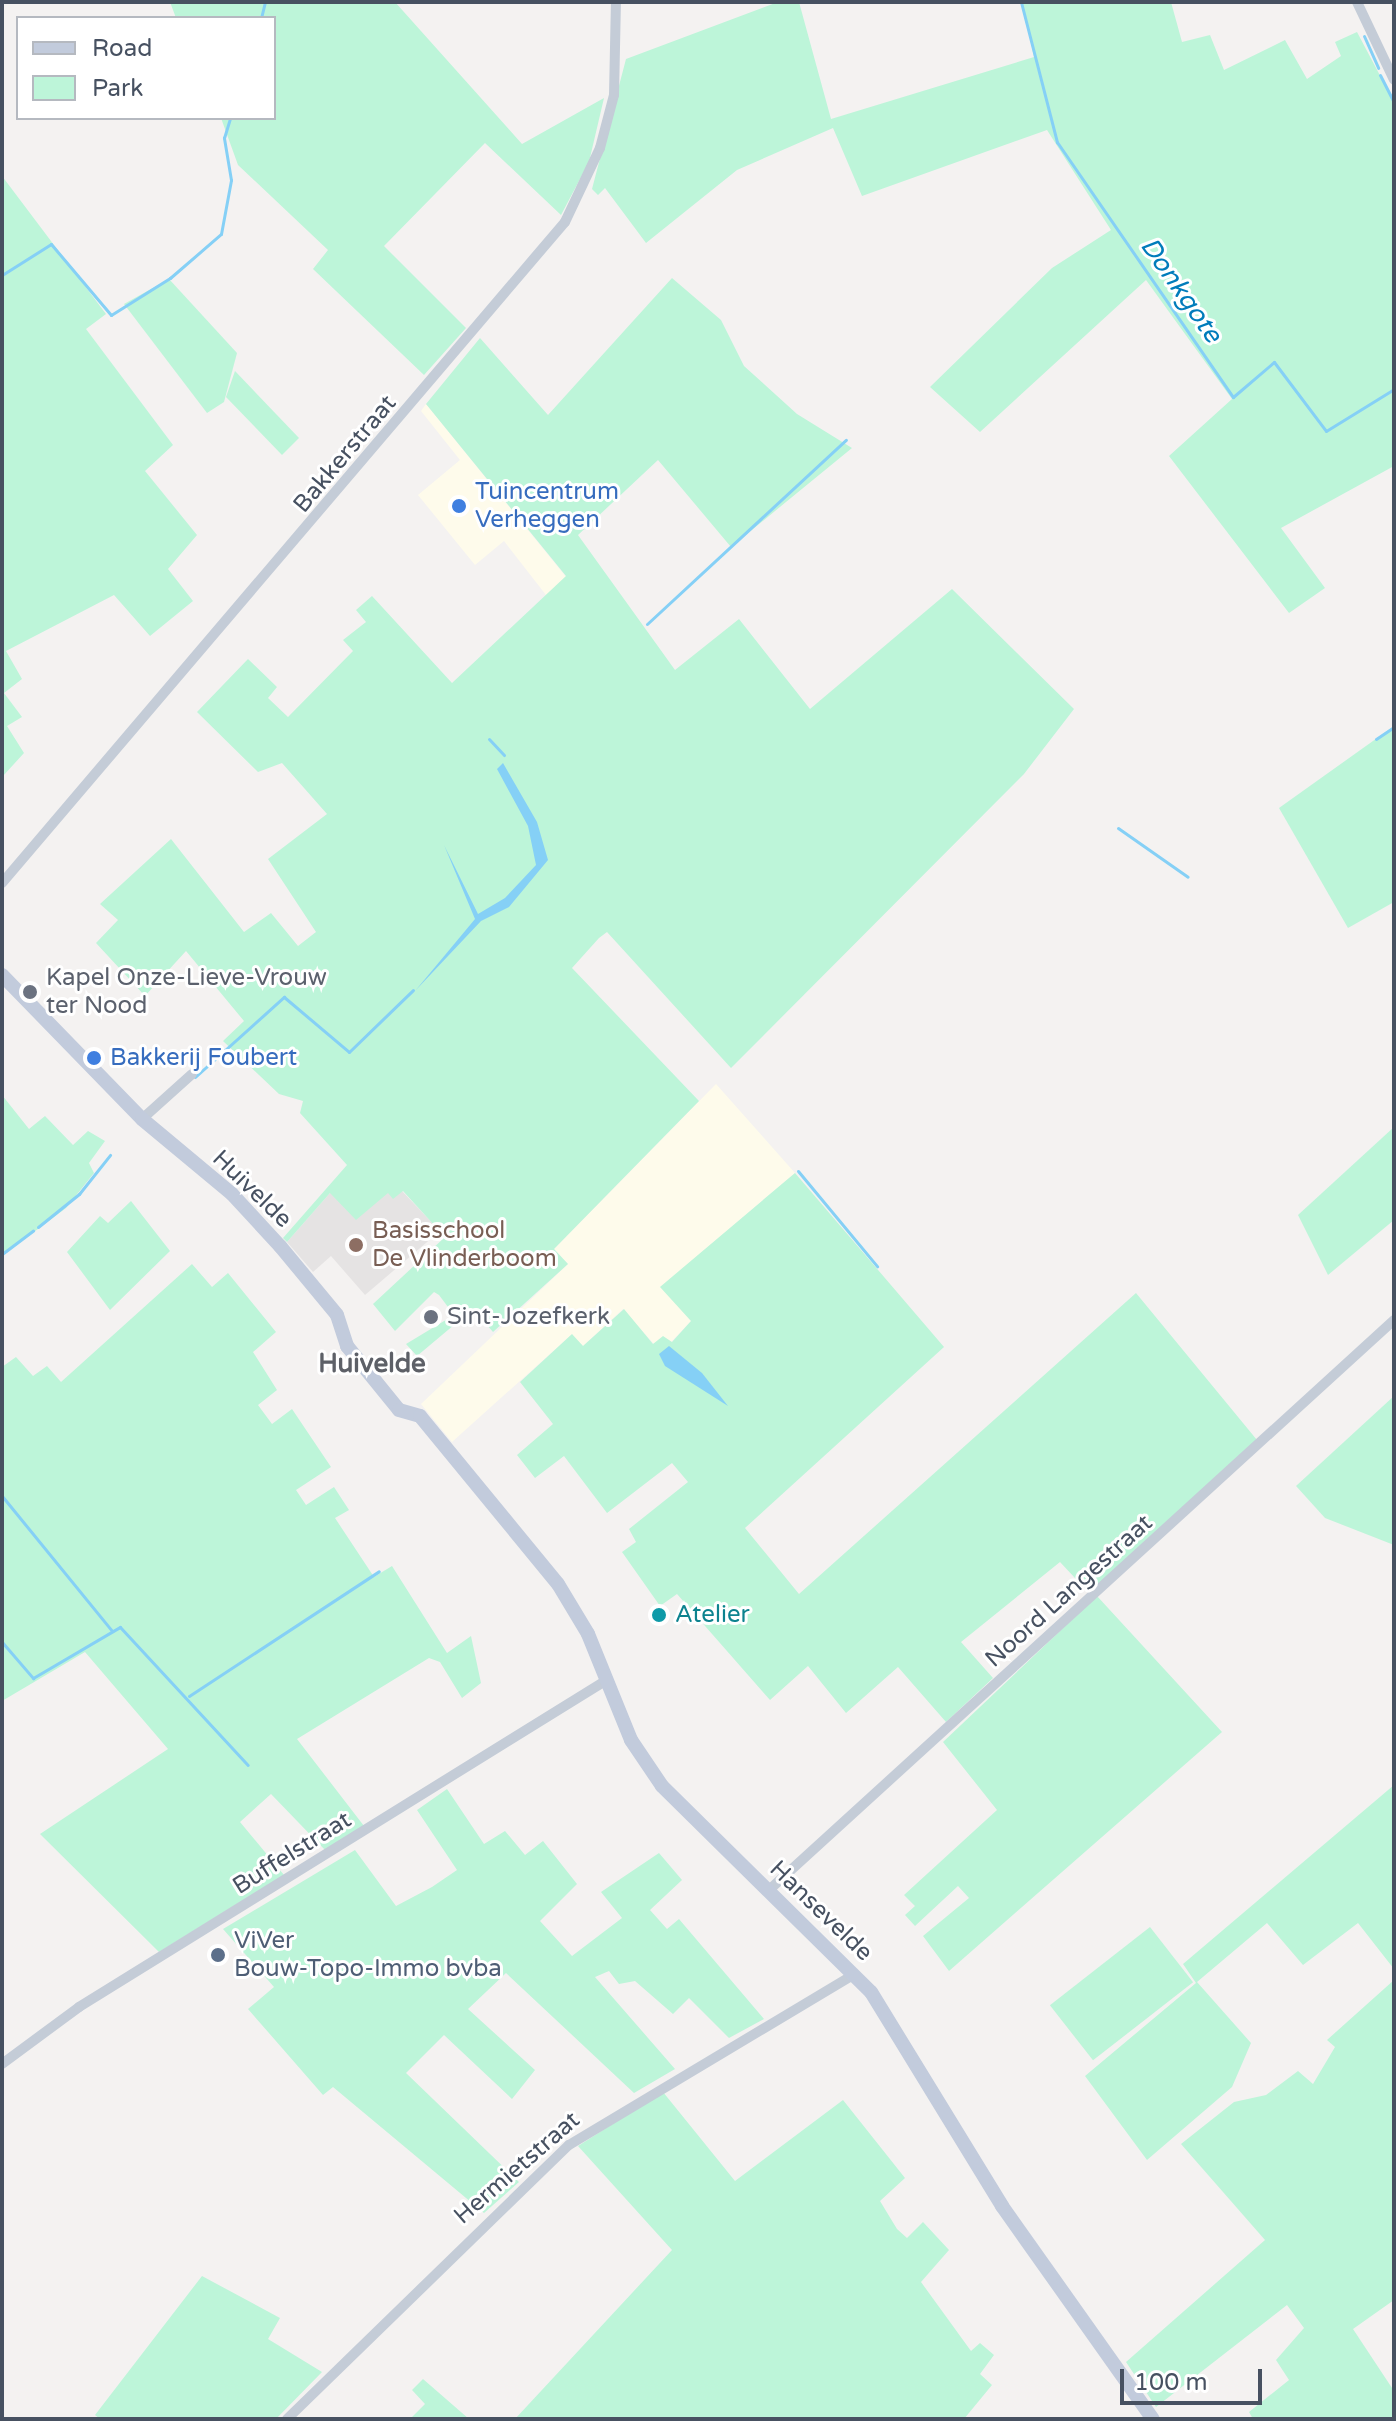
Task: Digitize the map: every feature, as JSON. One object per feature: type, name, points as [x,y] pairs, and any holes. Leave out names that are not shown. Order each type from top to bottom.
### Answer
[{"type":"street","name":"Bakkerstraat","points":[[2,883],[565,222],[600,148],[614,95],[616,2]]},
{"type":"street","points":[[1357,2],[1394,80]]},
{"type":"street","name":"Huivelde","points":[[2,975],[142,1119],[247,1210],[337,1315],[347,1346],[399,1410],[420,1416],[447,1449]]},
{"type":"street","points":[[142,1119],[192,1074]]},
{"type":"street","name":"Noord Langestraat","points":[[769,1890],[1394,1320]]},
{"type":"street","name":"Hansevelde","points":[[447,1449],[565,1594],[605,1681],[662,1786],[855,1974],[1025,2240],[1153,2419]]},
{"type":"street","name":"Buffelstraat","points":[[2,2064],[79,2007],[605,1681]]},
{"type":"street","name":"Hermietstraat","points":[[287,2419],[569,2145],[855,1974]]},
{"type":"shaded area","points":[[426,404],[566,577],[546,595],[504,541],[475,565],[418,495],[460,460],[421,411]]},
{"type":"shaded area","points":[[716,1084],[795,1173],[661,1287],[691,1321],[671,1342],[654,1344],[623,1309],[583,1346],[571,1335],[452,1442],[421,1404],[568,1264],[554,1249]]},
{"type":"shaded area","name":"Basisschool De Vlinderboom","points":[[402,1191],[440,1231],[365,1295],[331,1256],[313,1272],[287,1242],[330,1193]]},
{"type":"green space","points":[[170,2],[395,2],[522,144],[604,98],[589,162],[561,215],[485,143],[384,246],[466,328],[424,375],[313,269],[328,250],[238,165],[222,120],[276,120],[276,16],[175,16]]},
{"type":"green space","points":[[778,2],[799,2],[831,119],[1034,57],[1022,2],[1171,2],[1182,42],[1210,35],[1224,70],[1285,40],[1307,79],[1341,56],[1335,42],[1357,32],[1394,102],[1394,466],[1281,528],[1325,588],[1289,613],[1169,456],[1232,399],[1146,280],[980,432],[930,387],[1052,268],[1111,230],[1047,130],[862,196],[833,128],[737,170],[646,243],[605,188],[598,195],[592,189],[626,59]]},
{"type":"green space","points":[[2,176],[106,314],[86,329],[173,445],[145,471],[197,535],[168,569],[193,601],[150,636],[114,595],[6,651],[22,679],[4,693],[22,717],[7,726],[24,753],[3,776]]},
{"type":"green space","points":[[672,278],[721,320],[744,366],[797,414],[852,448],[731,547],[658,460],[578,535],[675,670],[739,619],[810,709],[952,589],[1074,709],[1024,774],[731,1068],[607,932],[599,938],[572,968],[699,1101],[554,1249],[568,1264],[493,1332],[473,1309],[417,1356],[406,1344],[454,1315],[439,1295],[434,1292],[395,1331],[373,1304],[445,1237],[403,1191],[393,1199],[388,1193],[356,1220],[330,1193],[287,1242],[283,1238],[347,1165],[300,1113],[303,1101],[279,1094],[223,1041],[244,1021],[186,951],[145,996],[96,943],[118,920],[100,904],[171,839],[244,932],[271,913],[298,946],[316,932],[268,859],[327,814],[282,763],[258,772],[197,712],[248,659],[277,687],[268,698],[288,717],[353,651],[343,640],[366,622],[356,610],[372,596],[452,683],[566,576],[426,404],[480,338],[548,415]]},
{"type":"green space","points":[[169,279],[237,353],[224,402],[207,413],[124,304]]},
{"type":"green space","points":[[235,371],[299,438],[282,455],[226,397]]},
{"type":"green space","points":[[1394,726],[1394,902],[1348,928],[1279,808]]},
{"type":"green space","points":[[2,1095],[29,1129],[45,1116],[73,1145],[88,1131],[105,1141],[89,1163],[94,1173],[66,1208],[2,1256]]},
{"type":"green space","points":[[1394,1127],[1394,1220],[1328,1275],[1298,1215]]},
{"type":"green space","points":[[795,1173],[944,1347],[745,1528],[799,1594],[1136,1293],[1257,1440],[1089,1593],[1060,1562],[961,1642],[993,1678],[946,1722],[898,1667],[846,1713],[808,1666],[770,1700],[677,1594],[660,1606],[622,1552],[636,1542],[629,1529],[688,1482],[672,1463],[607,1513],[564,1456],[535,1478],[517,1455],[553,1424],[520,1382],[572,1334],[583,1346],[624,1309],[653,1344],[663,1336],[672,1342],[691,1321],[660,1287]]},
{"type":"green space","points":[[131,1201],[170,1251],[110,1310],[67,1252],[100,1216],[108,1223]]},
{"type":"green space","points":[[192,1264],[212,1287],[228,1273],[276,1332],[253,1352],[277,1390],[258,1405],[272,1424],[292,1409],[331,1467],[296,1490],[306,1505],[334,1487],[349,1510],[335,1518],[374,1577],[392,1566],[447,1653],[471,1636],[481,1683],[462,1698],[440,1662],[429,1658],[297,1739],[364,1826],[326,1851],[271,1794],[240,1822],[284,1875],[159,1952],[40,1834],[168,1749],[85,1652],[2,1701],[2,1367],[16,1357],[33,1376],[47,1366],[61,1382]]},
{"type":"green space","points":[[1394,1396],[1394,1545],[1325,1518],[1296,1486]]},
{"type":"green space","points":[[1097,1596],[1222,1732],[949,1971],[923,1936],[969,1898],[958,1886],[915,1926],[905,1915],[915,1906],[904,1895],[997,1810],[943,1742]]},
{"type":"green space","points":[[1394,1785],[1394,1969],[1358,1923],[1303,1965],[1267,1923],[1197,1982],[1251,2043],[1232,2087],[1147,2160],[1085,2076],[1196,1983],[1183,1964]]},
{"type":"green space","points":[[447,1789],[484,1844],[505,1831],[525,1855],[543,1841],[577,1884],[540,1921],[572,1956],[622,1918],[601,1892],[659,1853],[682,1880],[650,1910],[667,1929],[679,1919],[764,2019],[729,2038],[689,1998],[673,2014],[635,1981],[619,1984],[609,1971],[595,1977],[675,2069],[634,2093],[506,1973],[468,2009],[535,2070],[512,2099],[444,2035],[406,2073],[519,2182],[484,2213],[333,2087],[323,2095],[248,2009],[274,1987],[223,1929],[355,1850],[396,1906],[432,1887],[457,1870],[417,1810]]},
{"type":"green space","points":[[1150,1927],[1193,1982],[1093,2060],[1050,2005]]},
{"type":"green space","points":[[1394,1980],[1394,2300],[1353,2329],[1394,2391],[1394,2419],[1253,2419],[1249,2412],[1289,2380],[1276,2360],[1304,2328],[1287,2305],[1156,2407],[1126,2362],[1265,2240],[1181,2144],[1234,2102],[1266,2095],[1298,2071],[1313,2084],[1335,2047],[1327,2040]]},
{"type":"green space","points":[[663,2092],[735,2181],[843,2100],[905,2178],[880,2201],[897,2229],[907,2238],[923,2222],[949,2250],[921,2282],[971,2351],[980,2343],[994,2355],[980,2374],[992,2385],[964,2419],[515,2419],[672,2250],[578,2146]]},
{"type":"green space","points":[[202,2276],[280,2318],[268,2339],[322,2372],[276,2419],[100,2419],[95,2415]]},
{"type":"green space","points":[[423,2379],[469,2419],[410,2419],[425,2404],[412,2390]]},
{"type":"water","points":[[503,763],[537,822],[548,860],[509,907],[481,921],[415,991],[475,919],[444,845],[478,914],[505,898],[536,865],[528,826],[497,769]]},
{"type":"water","points":[[669,1346],[702,1373],[728,1406],[665,1366],[659,1354]]},
{"type":"waterway","name":"Donkgote","points":[[262,16],[265,2]]},
{"type":"waterway","name":"Donkgote","points":[[1021,2],[1057,142],[1233,397],[1274,362],[1326,431],[1394,389]]},
{"type":"waterway","points":[[1364,36],[1378,68]]},
{"type":"waterway","points":[[1380,75],[1394,102]]},
{"type":"waterway","name":"Donkgote","points":[[2,275],[51,244],[111,315],[170,278],[221,234],[231,180],[224,138],[229,120]]},
{"type":"waterway","points":[[647,624],[846,440]]},
{"type":"waterway","points":[[1376,739],[1394,727]]},
{"type":"waterway","points":[[489,739],[504,755]]},
{"type":"waterway","points":[[1118,828],[1188,877]]},
{"type":"waterway","points":[[195,1077],[284,997],[349,1052],[413,990]]},
{"type":"waterway","points":[[38,1227],[79,1194],[110,1155]]},
{"type":"waterway","points":[[798,1171],[877,1266]]},
{"type":"waterway","points":[[2,1254],[33,1231]]},
{"type":"waterway","points":[[2,1496],[112,1631]]},
{"type":"waterway","points":[[189,1696],[379,1571]]},
{"type":"waterway","points":[[2,1642],[33,1678],[120,1627],[248,1765]]},
{"type":"place","name":"Tuincentrum Verheggen","points":[[459,506]]},
{"type":"place","name":"Kapel Onze-Lieve-Vrouw ter Nood","points":[[30,992]]},
{"type":"place","name":"Bakkerij Foubert","points":[[94,1058]]},
{"type":"place","name":"Basisschool De Vlinderboom","points":[[356,1245]]},
{"type":"place","name":"Sint-Jozefkerk","points":[[431,1317]]},
{"type":"place","name":"Atelier","points":[[659,1615]]},
{"type":"place","name":"ViVer Bouw-Topo-Immo bvba","points":[[218,1955]]},
{"type":"district","name":"Huivelde","points":[[372,1364]]}]
